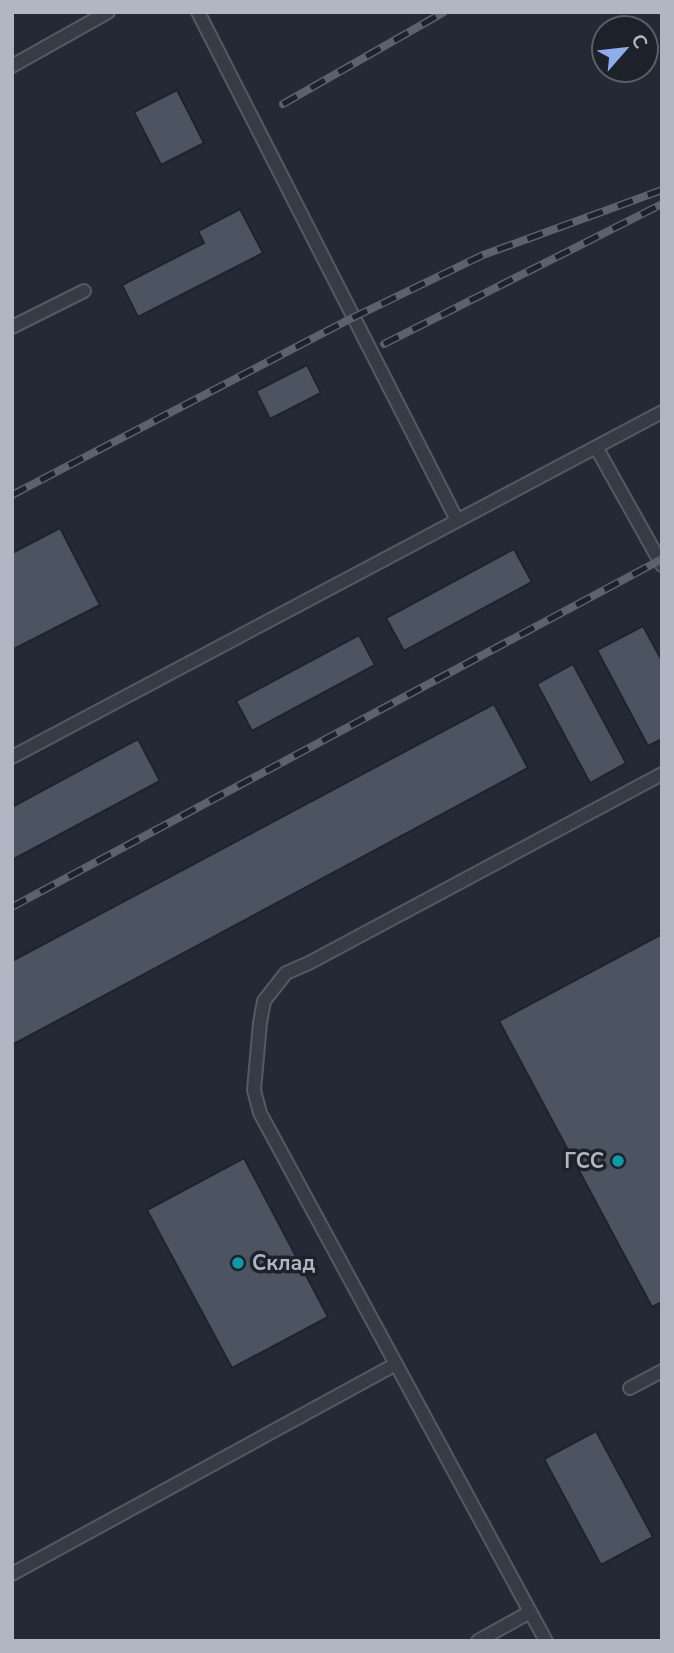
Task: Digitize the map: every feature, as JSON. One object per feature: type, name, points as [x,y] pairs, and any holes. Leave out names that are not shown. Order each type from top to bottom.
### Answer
[{"type":"lane","points":[[12,66],[108,12]]},
{"type":"lane","points":[[198,12],[457,520]]},
{"type":"lane","points":[[12,327],[84,290]]},
{"type":"lane","points":[[12,757],[662,412]]},
{"type":"lane","points":[[596,447],[662,565]]},
{"type":"lane","points":[[546,1641],[260,1112],[254,1090],[260,1023],[264,1002],[286,973],[662,774]]},
{"type":"lane","points":[[12,1574],[396,1364]]},
{"type":"lane","points":[[630,1388],[662,1371]]},
{"type":"lane","points":[[478,1641],[530,1612]]},
{"type":"building","points":[[177,90],[204,143],[161,165],[134,112]]},
{"type":"building","points":[[240,209],[263,253],[138,317],[122,285],[204,243],[198,231]]},
{"type":"building","points":[[307,365],[321,393],[270,419],[256,391]]},
{"type":"building","points":[[60,528],[100,605],[12,650],[12,553]]},
{"type":"building","points":[[514,549],[532,582],[404,651],[386,618]]},
{"type":"building","points":[[643,626],[662,661],[662,739],[648,746],[597,650]]},
{"type":"building","points":[[359,635],[375,665],[252,731],[236,701]]},
{"type":"building","points":[[573,664],[626,763],[590,783],[537,684]]},
{"type":"building","points":[[494,704],[528,768],[12,1045],[12,961]]},
{"type":"building","points":[[138,739],[160,781],[12,860],[12,807]]},
{"type":"building","name":"ГСС","points":[[662,934],[662,1302],[652,1307],[499,1021]]},
{"type":"building","name":"Склад","points":[[244,1158],[328,1317],[232,1368],[147,1210]]},
{"type":"building","points":[[596,1431],[653,1537],[601,1565],[544,1459]]},
{"type":"railway","points":[[283,104],[444,12]]},
{"type":"railway","points":[[12,495],[348,320],[483,255],[662,190]]},
{"type":"railway","points":[[384,344],[662,204]]},
{"type":"railway","points":[[12,907],[662,559]]},
{"type":"place","name":"ГСС","points":[[618,1161]]},
{"type":"place","name":"Склад","points":[[238,1263]]}]
